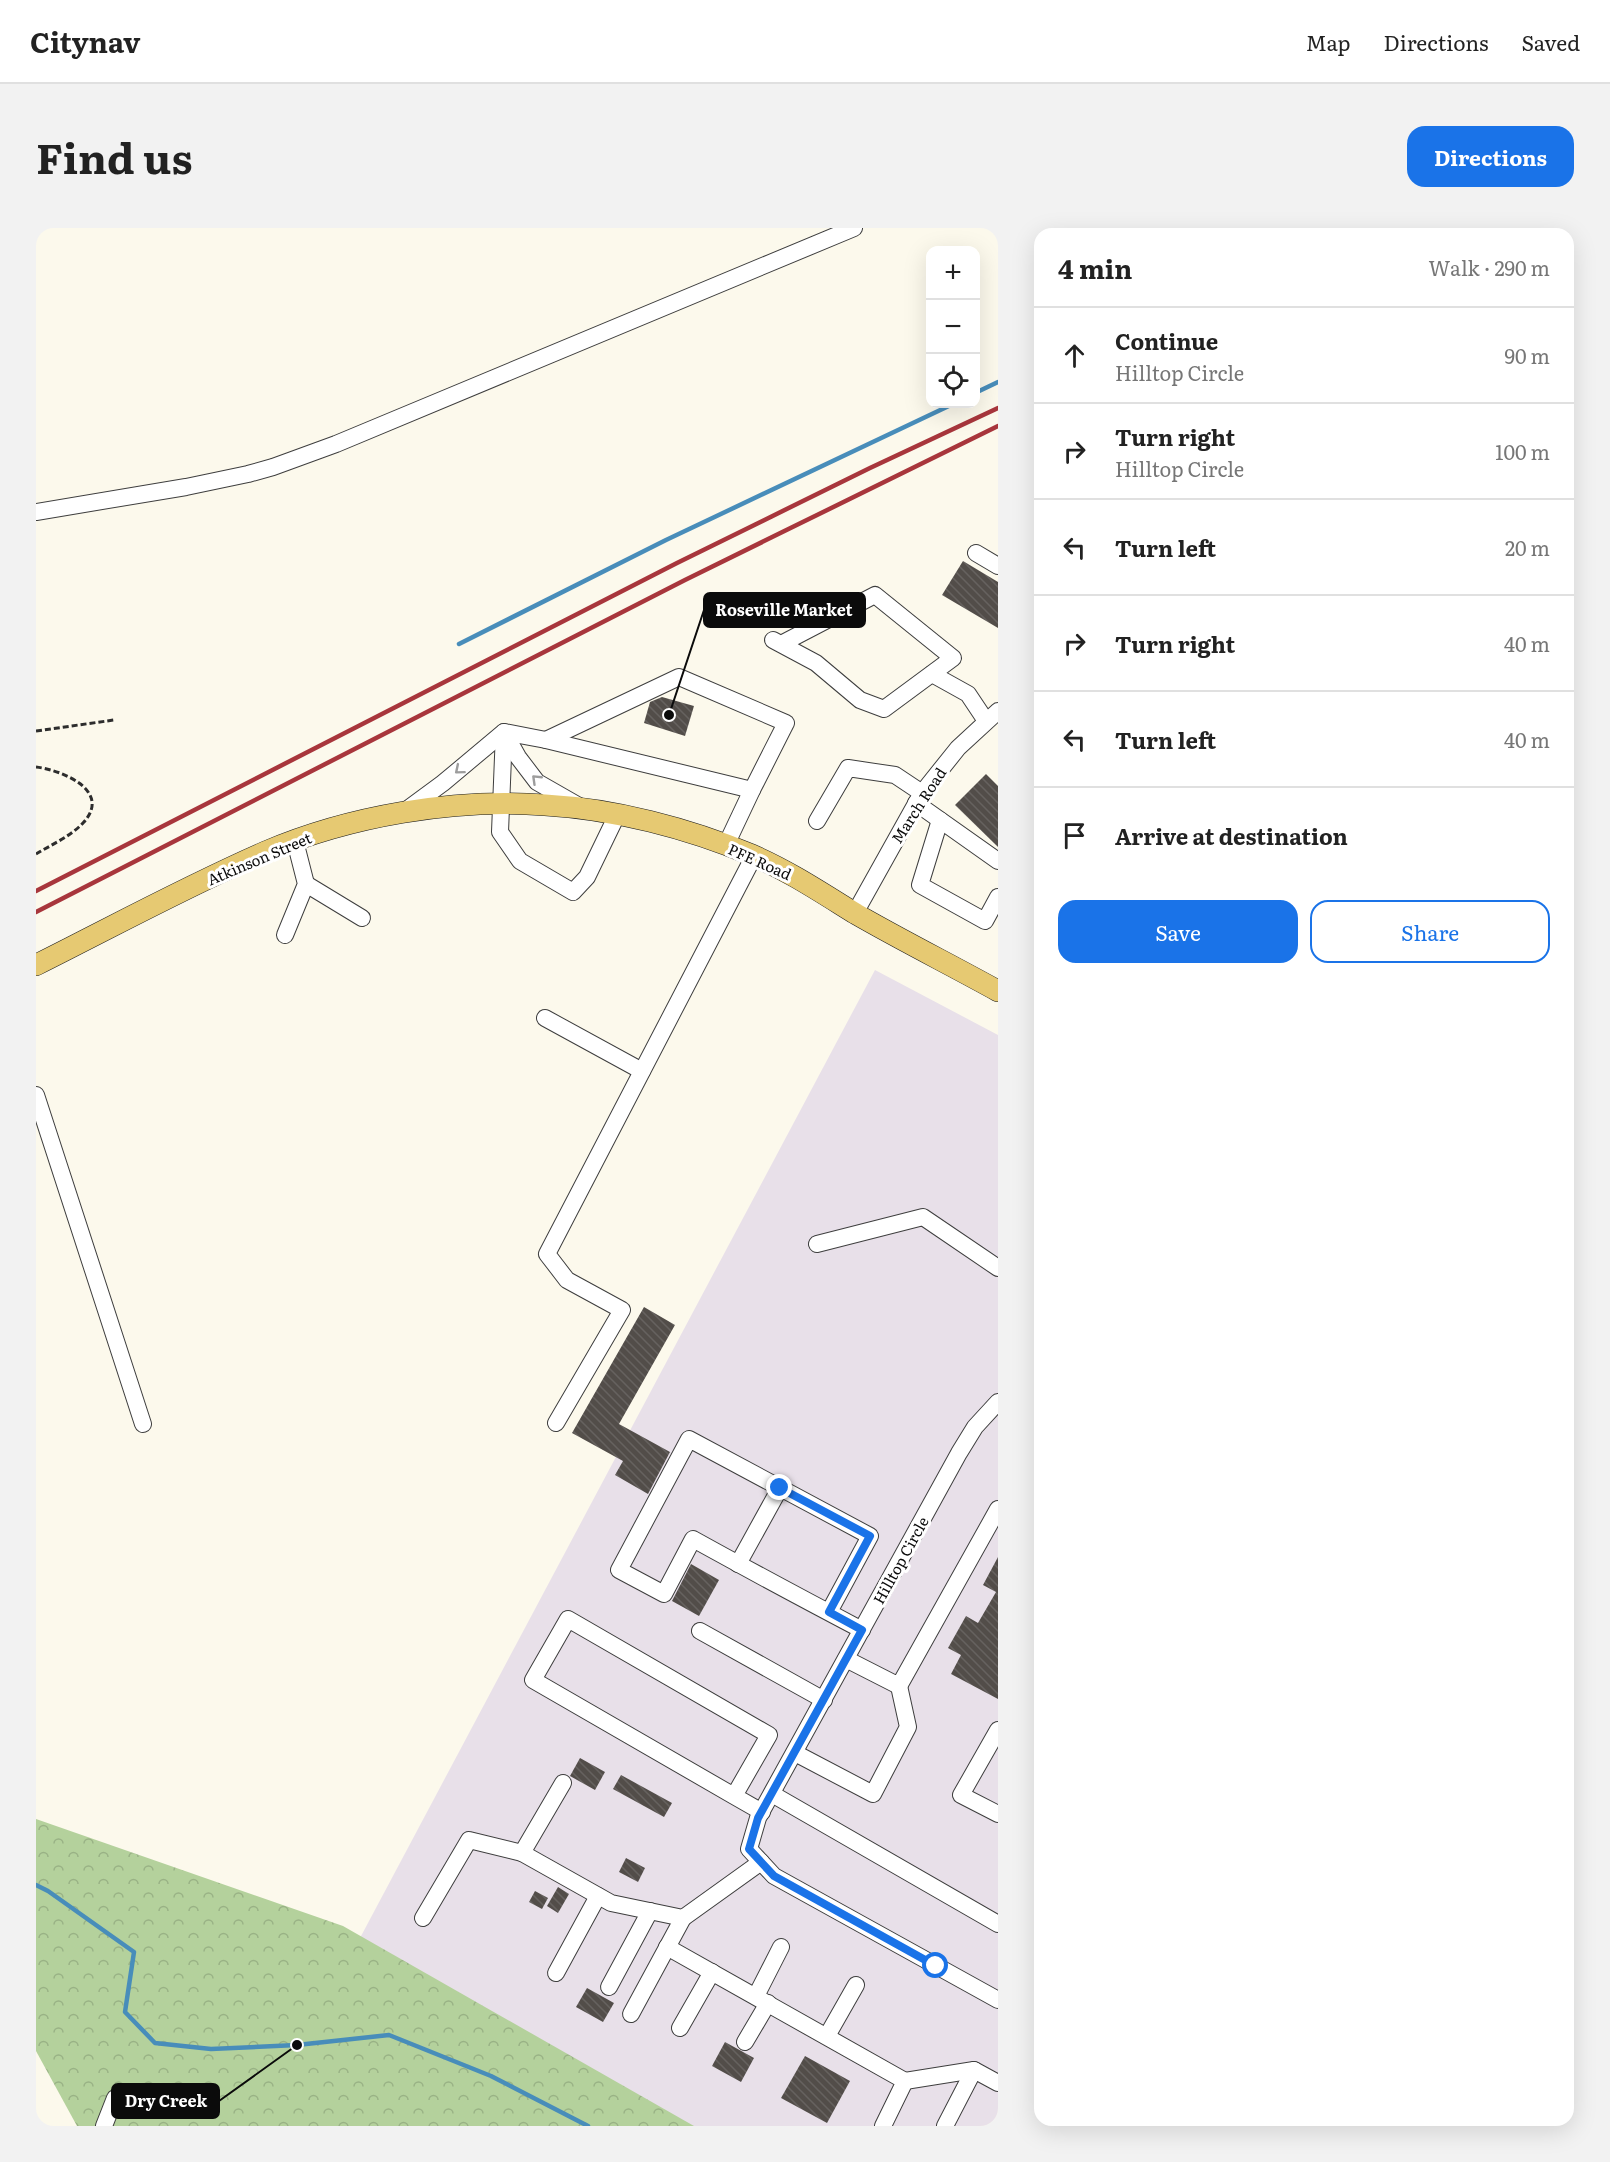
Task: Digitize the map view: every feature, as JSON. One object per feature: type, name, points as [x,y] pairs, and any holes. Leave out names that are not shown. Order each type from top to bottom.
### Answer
[{"type":"main road","name":"PFE Road","points":[[499,804],[546,805],[617,815],[661,825],[726,845],[807,882],[855,913],[998,991]]},
{"type":"main road","name":"Atkinson Street","points":[[36,965],[192,887],[266,852],[296,841],[358,823],[402,814],[431,809],[499,804]]},
{"type":"street","points":[[36,512],[186,487],[273,467],[336,444],[854,228]]},
{"type":"street","points":[[976,553],[998,566]]},
{"type":"street","points":[[875,595],[953,658],[932,674],[884,709],[860,700],[816,663],[777,642],[875,595]]},
{"type":"street","points":[[932,674],[968,694],[992,716]]},
{"type":"street","points":[[546,740],[679,677],[786,723],[726,845]]},
{"type":"street","name":"March Road","points":[[855,913],[919,798],[957,748],[992,716]]},
{"type":"street","points":[[504,732],[752,790]]},
{"type":"street","points":[[504,732],[499,804],[500,832],[520,861],[573,892],[588,878],[617,815]]},
{"type":"street","points":[[504,732],[518,757],[537,782],[585,810]]},
{"type":"street","points":[[402,814],[504,732]]},
{"type":"street","points":[[817,821],[848,768],[895,775],[940,820],[998,861]]},
{"type":"street","points":[[940,820],[920,885],[985,921],[998,897]]},
{"type":"street","points":[[285,935],[306,884],[296,841]]},
{"type":"street","points":[[556,1423],[622,1310],[567,1280],[547,1254],[754,856]]},
{"type":"street","points":[[306,884],[362,918]]},
{"type":"street","points":[[545,1018],[642,1071]]},
{"type":"street","points":[[36,1095],[143,1424]]},
{"type":"street","points":[[817,1244],[923,1217],[998,1268]]},
{"type":"street","name":"Hilltop Circle","points":[[761,1862],[749,1849],[762,1812],[958,1453],[975,1426],[998,1402]]},
{"type":"street","points":[[829,1612],[870,1536],[689,1439],[619,1570],[664,1594],[693,1539],[862,1630]]},
{"type":"street","points":[[738,1564],[780,1488]]},
{"type":"street","points":[[795,1753],[873,1794],[908,1727],[899,1686],[998,1509]]},
{"type":"street","points":[[734,1796],[769,1735],[568,1619],[533,1680],[734,1796],[762,1812]]},
{"type":"street","points":[[700,1631],[824,1700]]},
{"type":"street","points":[[846,1659],[899,1686]]},
{"type":"street","points":[[998,1730],[961,1795],[998,1815]]},
{"type":"street","points":[[522,1853],[562,1784]]},
{"type":"street","points":[[772,1794],[998,1924]]},
{"type":"street","points":[[423,1918],[469,1840],[522,1853],[611,1903],[683,1918]]},
{"type":"street","points":[[631,2014],[683,1918],[761,1862],[774,1876],[998,2000]]},
{"type":"street","points":[[556,1973],[598,1896]]},
{"type":"street","points":[[609,1987],[650,1911]]},
{"type":"street","points":[[668,1947],[905,2081],[974,2070],[998,2083]]},
{"type":"street","points":[[745,2042],[781,1947]]},
{"type":"street","points":[[680,2028],[712,1972]]},
{"type":"street","points":[[827,2036],[856,1985]]},
{"type":"street","points":[[945,2126],[974,2070]]},
{"type":"street","points":[[883,2126],[905,2081]]},
{"type":"street","points":[[104,2126],[115,2098]]},
{"type":"path","points":[[36,731],[114,720]]},
{"type":"path","points":[[36,767],[62,774],[84,785],[92,799],[91,810],[83,823],[36,854]]},
{"type":"shaded area","points":[[875,970],[998,1035],[998,2126],[690,2126],[360,1938]]},
{"type":"green space","points":[[36,1819],[343,1926],[694,2126],[77,2126],[36,2051]]},
{"type":"building","points":[[963,561],[998,582],[998,628],[942,595]]},
{"type":"building","points":[[662,697],[694,706],[685,736],[644,723],[650,702]]},
{"type":"building","points":[[986,774],[998,786],[998,847],[955,805]]},
{"type":"building","points":[[644,1307],[675,1325],[619,1424],[670,1452],[648,1494],[615,1475],[623,1461],[572,1433]]},
{"type":"building","points":[[998,1557],[998,1699],[951,1674],[961,1655],[948,1648],[966,1616],[978,1623],[996,1592],[983,1585]]},
{"type":"building","points":[[691,1564],[719,1580],[699,1616],[672,1601]]},
{"type":"building","points":[[580,1758],[605,1772],[595,1790],[570,1776]]},
{"type":"building","points":[[621,1775],[672,1803],[664,1817],[613,1789]]},
{"type":"building","points":[[626,1858],[645,1868],[638,1882],[619,1872]]},
{"type":"building","points":[[558,1887],[569,1894],[558,1913],[547,1906]]},
{"type":"building","points":[[535,1891],[548,1898],[542,1909],[529,1902]]},
{"type":"building","points":[[587,1988],[614,2003],[603,2022],[576,2007]]},
{"type":"building","points":[[725,2042],[754,2058],[741,2082],[712,2066]]},
{"type":"building","points":[[805,2056],[850,2081],[827,2123],[781,2098]]},
{"type":"waterway","points":[[980,391],[998,382]]},
{"type":"waterway","points":[[459,644],[666,540],[945,408]]},
{"type":"waterway","points":[[36,1885],[48,1891],[134,1952],[125,2012],[155,2043],[211,2049],[297,2045],[389,2035],[491,2076],[588,2126]]},
{"type":"railway","points":[[36,891],[677,563],[998,408]]},
{"type":"railway","points":[[36,912],[685,580],[998,426]]},
{"type":"place","name":"Roseville Market","points":[[669,715]]},
{"type":"place","name":"Dry Creek","points":[[297,2045]]},
{"type":"route","points":[[780,1488],[870,1536],[829,1612],[862,1630],[758,1818],[749,1849],[774,1876],[936,1966]]}]
